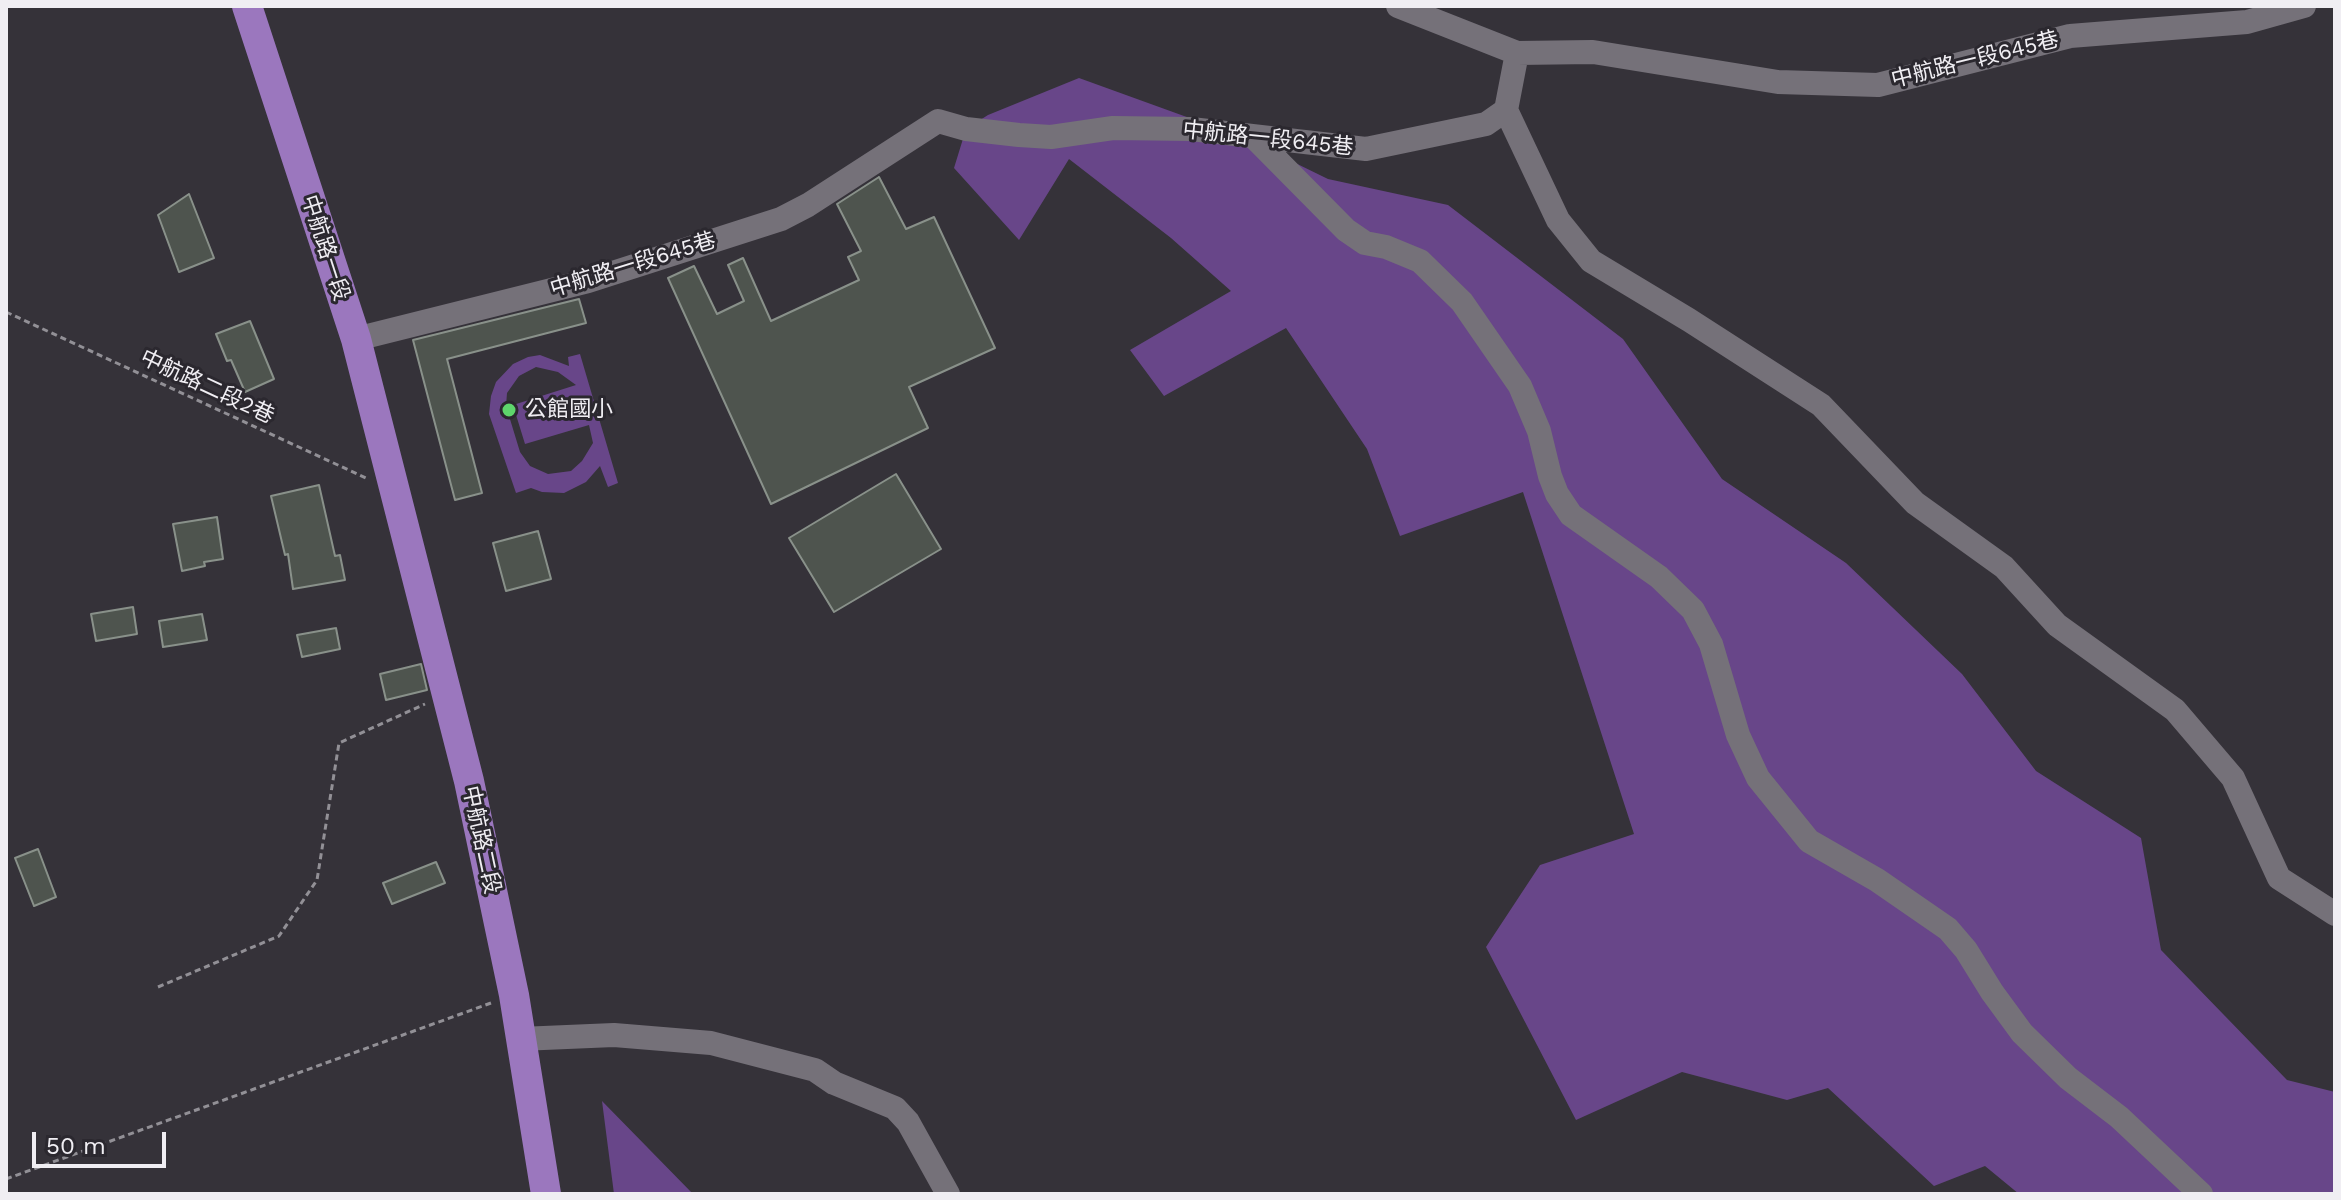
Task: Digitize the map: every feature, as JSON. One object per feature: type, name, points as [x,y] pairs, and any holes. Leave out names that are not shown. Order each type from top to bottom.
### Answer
[{"type":"main road","name":"中航路一段","points":[[247,6],[356,339],[395,491]]},
{"type":"main road","name":"中航路二段","points":[[395,491],[469,781],[514,995],[546,1194]]},
{"type":"lane","points":[[1398,6],[1517,53],[1506,110],[1558,220],[1591,261],[1821,405],[1915,503],[2004,567],[2057,625],[2175,710],[2233,778],[2279,878],[2335,914]]},
{"type":"lane","name":"中航路一段645巷","points":[[1517,53],[1593,52],[1778,82],[1878,85],[2070,36],[2247,22],[2304,6]]},
{"type":"lane","name":"中航路一段645巷","points":[[356,339],[588,281],[781,219],[808,205],[938,121],[966,129],[1051,137],[1113,128],[1191,129],[1366,149],[1486,124],[1506,110]]},
{"type":"lane","points":[[1253,136],[1346,230],[1365,243],[1386,247],[1420,261],[1462,302],[1520,386],[1539,431],[1557,494],[1571,515],[1659,577],[1693,610],[1711,644],[1738,735],[1758,778],[1809,841],[1877,880],[1948,929],[1966,950],[2022,1033],[2068,1078],[2119,1117],[2201,1194]]},
{"type":"lane","points":[[520,1039],[614,1035],[711,1043],[815,1070],[834,1083],[895,1108],[908,1122],[948,1194]]},
{"type":"path","name":"中航路二段2巷","points":[[6,312],[395,491]]},
{"type":"path","points":[[158,987],[279,936],[317,880],[339,743],[446,695]]},
{"type":"path","points":[[6,1179],[514,995]]},
{"type":"shaded area","points":[[1079,78],[1242,137],[1328,179],[1448,205],[1623,339],[1722,479],[1846,563],[1962,674],[2036,771],[2141,838],[2161,950],[2287,1080],[2335,1092],[2335,1194],[2019,1194],[1985,1166],[1934,1186],[1828,1088],[1787,1100],[1682,1072],[1576,1120],[1486,947],[1540,865],[1634,834],[1523,492],[1400,536],[1367,449],[1286,328],[1164,396],[1130,350],[1231,291],[1171,238],[1069,159],[1019,240],[954,168],[966,129],[988,115]]},
{"type":"shaded area","points":[[580,354],[618,483],[608,487],[600,466],[586,482],[564,493],[531,488],[516,493],[489,414],[496,382],[513,364],[528,357],[540,355],[569,366],[568,357]],"holes":[[[536,367],[558,372],[576,385],[513,405],[525,444],[589,425],[593,443],[582,461],[571,471],[548,474],[530,466],[520,452],[506,406],[507,393],[519,376]]]},
{"type":"shaded area","points":[[602,1101],[693,1194],[614,1194]]},
{"type":"building","points":[[879,177],[906,229],[934,217],[995,348],[909,387],[928,428],[771,504],[668,278],[694,266],[717,314],[744,301],[728,265],[743,258],[771,321],[859,280],[848,257],[861,251],[837,204]]},
{"type":"building","points":[[189,194],[214,258],[179,272],[158,215]]},
{"type":"building","points":[[579,299],[586,323],[447,359],[482,493],[455,500],[413,340]]},
{"type":"building","points":[[250,321],[274,379],[245,392],[216,334]]},
{"type":"building","points":[[896,474],[941,549],[834,612],[789,538]]},
{"type":"building","points":[[319,485],[335,556],[340,555],[345,580],[293,589],[288,554],[285,555],[271,496]]},
{"type":"building","points":[[217,517],[223,559],[204,562],[205,566],[182,571],[173,524]]},
{"type":"building","points":[[538,531],[551,579],[506,591],[493,543]]},
{"type":"building","points":[[133,607],[137,634],[96,641],[91,614]]},
{"type":"building","points":[[202,614],[207,640],[163,647],[159,621]]},
{"type":"building","points":[[336,628],[340,649],[302,657],[297,635]]},
{"type":"building","points":[[421,664],[427,690],[386,700],[380,674]]},
{"type":"building","points":[[38,849],[56,897],[34,906],[15,858]]},
{"type":"building","points":[[436,862],[445,883],[392,904],[383,883]]},
{"type":"place","name":"公館國小","points":[[509,410]]}]
